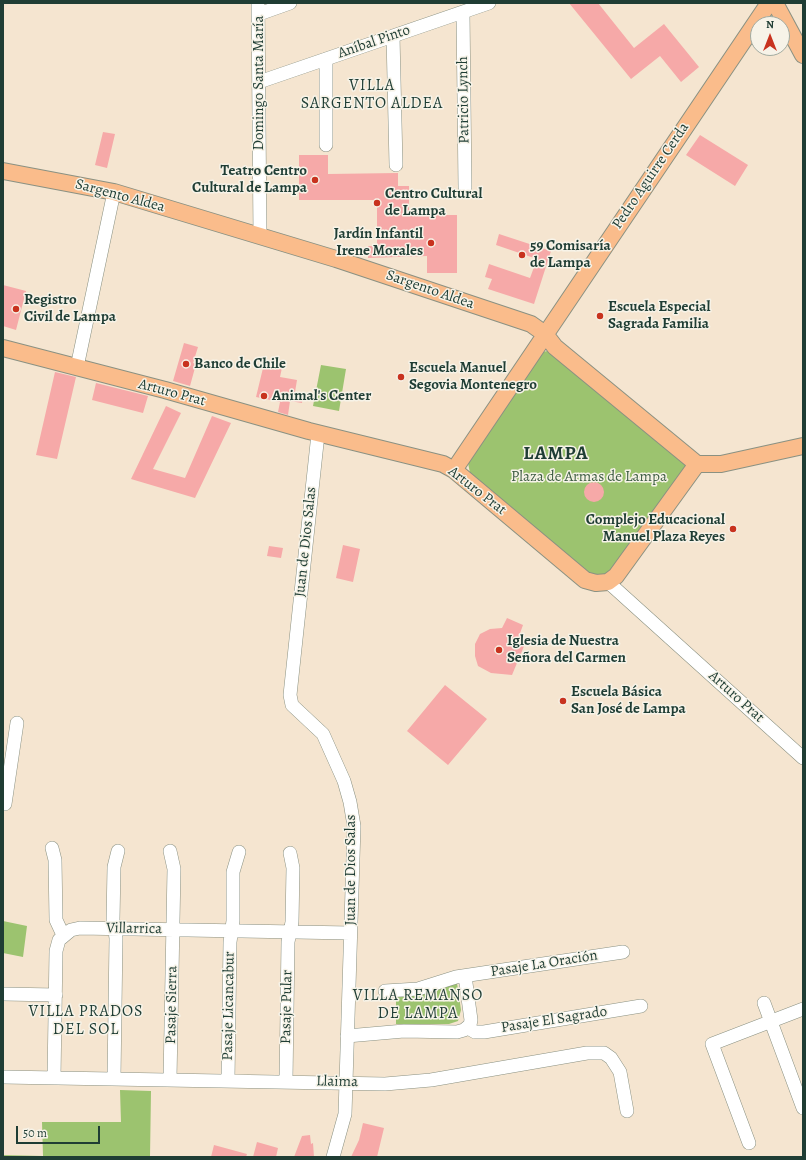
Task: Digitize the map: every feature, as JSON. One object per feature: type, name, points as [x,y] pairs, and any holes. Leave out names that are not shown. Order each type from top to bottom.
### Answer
[{"type":"main road","name":"Pedro Aguirre Cerda","points":[[454,470],[769,3]]},
{"type":"main road","points":[[775,3],[803,55]]},
{"type":"main road","name":"Sargento Aldea","points":[[3,171],[114,192],[402,280],[526,322],[545,334],[555,347],[697,464]]},
{"type":"main road","name":"Arturo Prat","points":[[3,348],[318,434],[435,461],[454,470],[585,580],[596,583],[608,582]]},
{"type":"main road","points":[[608,582],[616,576],[697,464],[721,464],[803,446]]},
{"type":"street","points":[[258,8],[290,3]]},
{"type":"street","name":"Aníbal Pinto","points":[[259,82],[489,3]]},
{"type":"street","name":"Domingo Santa María","points":[[258,8],[260,236]]},
{"type":"street","name":"Patricio Lynch","points":[[463,12],[465,188]]},
{"type":"street","points":[[393,36],[396,165]]},
{"type":"street","points":[[326,59],[326,145]]},
{"type":"street","points":[[77,367],[114,192]]},
{"type":"street","name":"Juan de Dios Salas","points":[[318,434],[290,695],[292,705],[323,734],[339,767],[350,802],[354,839],[345,1114],[334,1157]]},
{"type":"street","name":"Arturo Prat","points":[[608,582],[803,758]]},
{"type":"street","points":[[6,804],[16,723]]},
{"type":"street","points":[[52,848],[55,860],[56,920],[63,936],[57,946],[56,951],[54,1078]]},
{"type":"street","name":"Pasaje Sierra","points":[[170,851],[174,864],[170,1079]]},
{"type":"street","points":[[114,1078],[116,938],[113,920],[114,867],[118,852]]},
{"type":"street","name":"Pasaje Licancabur","points":[[228,1080],[234,867],[239,852]]},
{"type":"street","name":"Pasaje Pular","points":[[286,1081],[288,942],[292,922],[293,868],[290,853]]},
{"type":"street","name":"Villarrica","points":[[63,936],[75,929],[350,934]]},
{"type":"street","name":"Pasaje La Oración","points":[[385,991],[418,988],[448,979],[465,976],[623,952]]},
{"type":"street","points":[[347,1036],[422,1030],[457,1032],[468,1028],[471,1020],[465,976]]},
{"type":"street","points":[[3,994],[56,995]]},
{"type":"street","points":[[764,1003],[803,1108]]},
{"type":"street","name":"Pasaje El Sagrado","points":[[468,1028],[475,1032],[484,1032],[641,1006]]},
{"type":"street","points":[[749,1143],[712,1044],[803,1009]]},
{"type":"street","name":"Llaima","points":[[3,1077],[345,1082],[386,1084],[431,1080],[587,1053],[604,1053],[611,1058],[620,1072],[628,1111]]},
{"type":"green space","name":"Plaza de Armas de Lampa","points":[[547,351],[557,356],[686,461],[688,470],[611,573],[602,578],[592,577],[470,473],[468,463],[540,353]]},
{"type":"green space","points":[[321,365],[346,369],[339,411],[313,406]]},
{"type":"green space","points":[[3,921],[27,926],[23,957],[3,953]]},
{"type":"green space","points":[[457,983],[461,1010],[458,1021],[449,1024],[396,1024],[396,996]]},
{"type":"green space","points":[[120,1090],[151,1091],[150,1157],[3,1157],[3,1155],[43,1156],[42,1122],[121,1122]]},
{"type":"building","points":[[569,3],[598,3],[634,48],[664,24],[699,67],[681,82],[660,56],[631,79]]},
{"type":"building","points":[[103,132],[115,134],[107,168],[95,165]]},
{"type":"building","points":[[700,135],[748,165],[735,186],[686,155]]},
{"type":"building","points":[[299,155],[328,155],[328,174],[398,173],[398,186],[409,186],[409,213],[423,212],[423,215],[457,215],[457,273],[427,273],[427,256],[368,258],[368,246],[377,246],[377,200],[299,200]]},
{"type":"building","points":[[499,234],[551,251],[534,304],[488,289],[492,279],[485,277],[489,264],[530,278],[537,259],[496,245]]},
{"type":"building","points":[[3,285],[26,291],[16,330],[3,326]]},
{"type":"building","name":"Banco de Chile","points":[[184,343],[198,347],[193,363],[196,364],[190,386],[173,381]]},
{"type":"building","points":[[268,360],[283,363],[280,377],[297,380],[295,392],[303,394],[302,403],[290,401],[288,415],[278,412],[280,402],[256,397],[263,368],[266,368]]},
{"type":"building","points":[[55,372],[76,377],[57,459],[36,455]]},
{"type":"building","points":[[96,383],[148,396],[143,413],[92,400]]},
{"type":"building","points":[[166,406],[181,413],[153,469],[185,478],[212,416],[231,423],[195,498],[131,479]]},
{"type":"building","points":[[594,482],[601,485],[604,492],[601,499],[594,502],[587,499],[584,492],[587,485]]},
{"type":"building","points":[[343,545],[360,549],[353,582],[336,578]]},
{"type":"building","points":[[269,546],[283,548],[281,558],[267,556]]},
{"type":"building","name":"Iglesia de Nuestra Señora del Carmen","points":[[507,618],[523,625],[519,636],[527,639],[512,675],[491,673],[478,666],[475,656],[475,644],[480,634],[490,629],[502,628]]},
{"type":"building","points":[[445,685],[487,719],[448,765],[407,731]]},
{"type":"building","points":[[363,1123],[384,1128],[377,1157],[351,1157],[359,1140]]},
{"type":"building","points":[[310,1135],[311,1144],[313,1143],[314,1157],[294,1157],[302,1136]]},
{"type":"building","points":[[257,1142],[278,1148],[276,1157],[253,1157]]},
{"type":"building","points":[[214,1145],[247,1154],[246,1157],[211,1157]]},
{"type":"place","name":"Teatro Centro Cultural de Lampa","points":[[315,180]]},
{"type":"place","name":"Centro Cultural de Lampa","points":[[377,203]]},
{"type":"place","name":"Jardín Infantil Irene Morales","points":[[431,243]]},
{"type":"place","name":"59 Comisaría de Lampa","points":[[522,255]]},
{"type":"place","name":"Registro Civil de Lampa","points":[[16,309]]},
{"type":"place","name":"Escuela Especial Sagrada Familia","points":[[600,316]]},
{"type":"place","name":"Banco de Chile","points":[[186,364]]},
{"type":"place","name":"Escuela Manuel Segovia Montenegro","points":[[401,377]]},
{"type":"place","name":"Animal's Center","points":[[264,396]]},
{"type":"place","name":"Complejo Educacional Manuel Plaza Reyes","points":[[733,529]]},
{"type":"place","name":"Iglesia de Nuestra Señora del Carmen","points":[[499,650]]},
{"type":"place","name":"Escuela Básica San José de Lampa","points":[[563,701]]},
{"type":"district","name":"VILLA SARGENTO ALDEA","points":[[372,95]]},
{"type":"district","name":"LAMPA","points":[[556,454]]},
{"type":"district","name":"VILLA REMANSO DE LAMPA","points":[[418,1005]]},
{"type":"district","name":"VILLA PRADOS DEL SOL","points":[[86,1021]]}]
